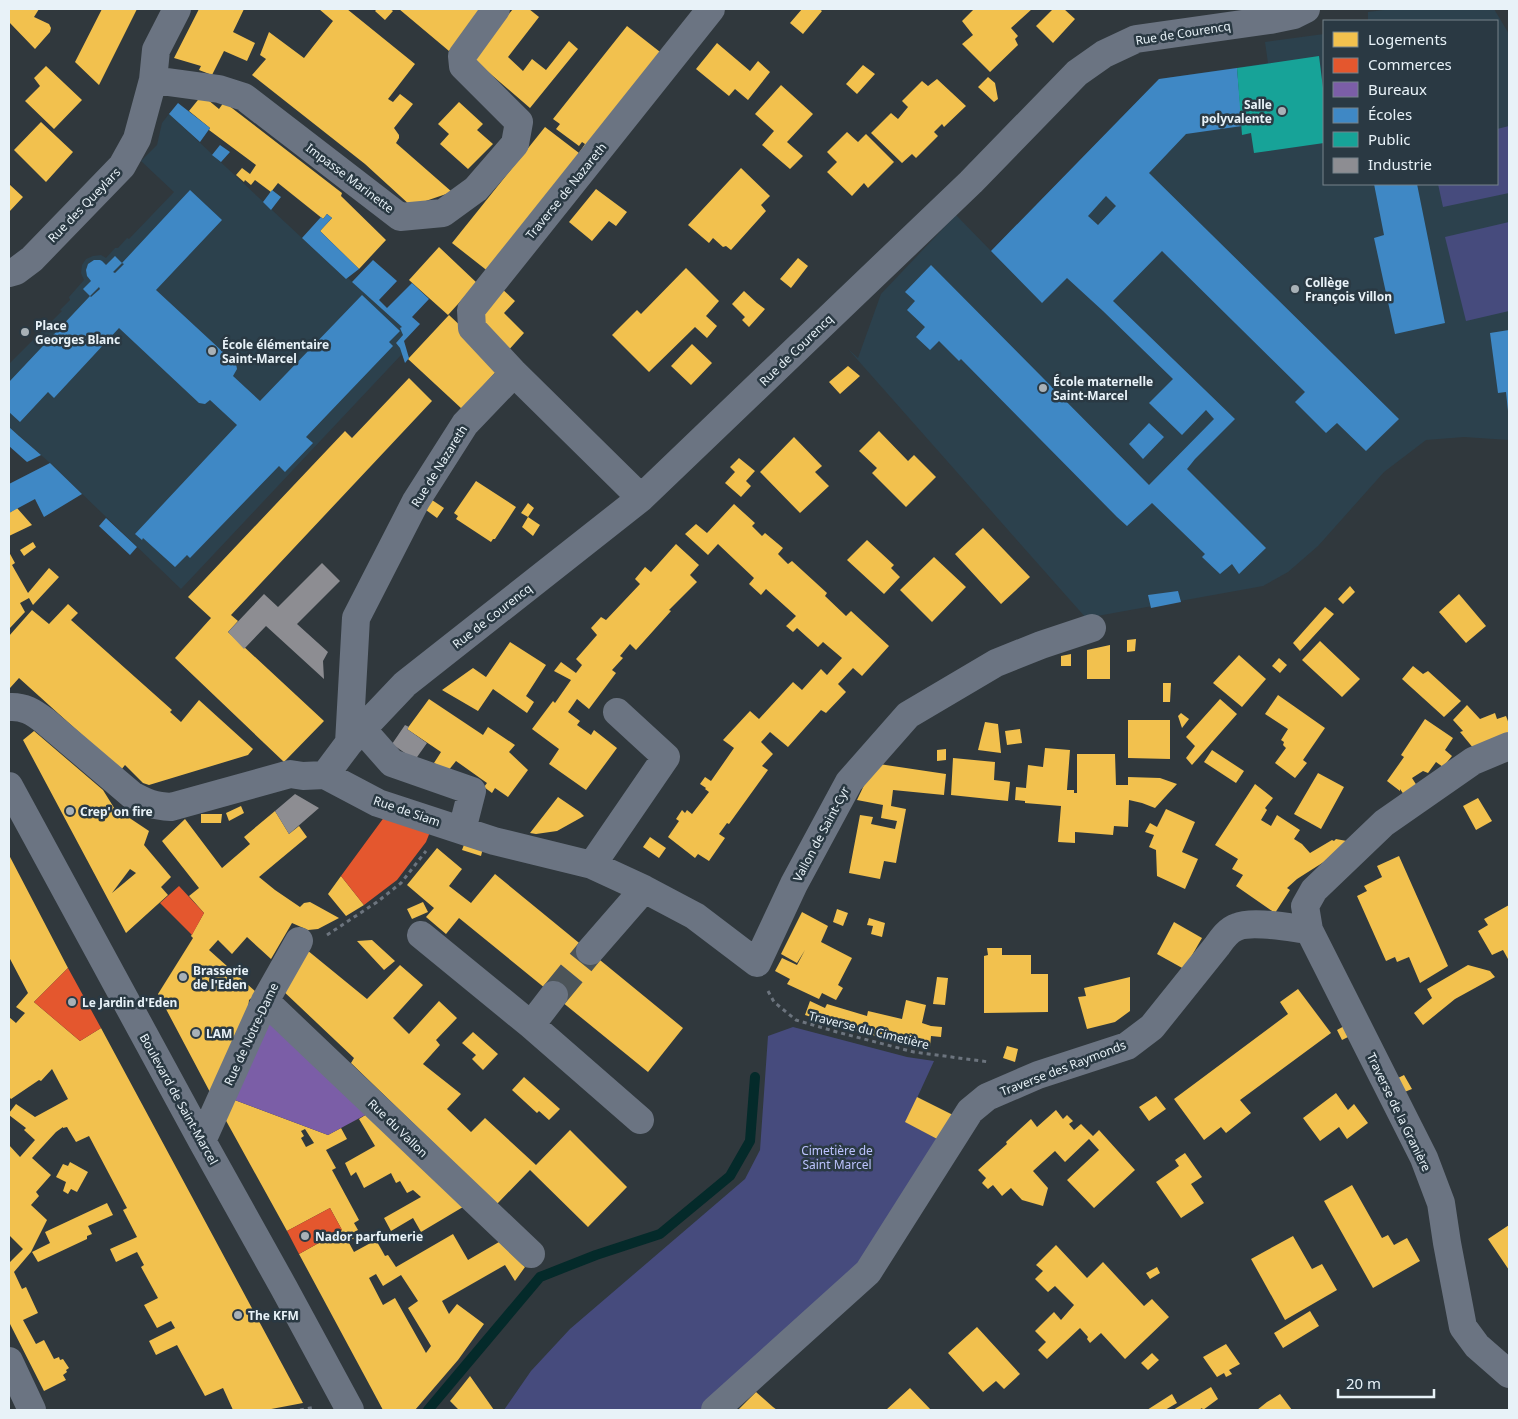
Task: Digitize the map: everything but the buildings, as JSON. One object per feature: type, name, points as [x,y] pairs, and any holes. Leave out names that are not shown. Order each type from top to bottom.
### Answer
[{"type":"street","name":"Rue des Queylars","points":[[9,273],[16,271],[32,259],[122,166],[137,139],[153,80],[156,50],[177,9]]},
{"type":"street","name":"Impasse Marinette","points":[[153,80],[219,89],[244,97],[400,216],[443,213],[476,189],[514,144],[519,122],[463,66],[462,61],[462,56],[496,9]]},
{"type":"street","name":"Traverse de Nazareth","points":[[514,373],[472,328],[471,310],[711,9]]},
{"type":"street","name":"Rue de Courencq","points":[[325,775],[356,736],[405,684],[641,498],[971,182],[1077,73],[1104,54],[1136,39],[1270,20],[1294,15],[1306,9]]},
{"type":"street","points":[[514,373],[641,498]]},
{"type":"street","name":"Rue de Nazareth","points":[[356,736],[356,618],[416,501],[460,431],[514,373]]},
{"type":"street","name":"Vallon de Saint-Cyr","points":[[757,963],[794,884],[849,782],[908,715],[996,663],[1092,628]]},
{"type":"street","name":"Rue de Siam","points":[[9,707],[18,706],[30,710],[132,795],[144,802],[156,806],[171,807],[290,774],[303,776],[325,775],[378,803],[494,841],[592,864],[644,888],[695,916],[757,963]]},
{"type":"street","points":[[592,864],[666,757],[617,712]]},
{"type":"street","points":[[356,736],[392,763],[472,791],[454,827]]},
{"type":"street","points":[[1309,930],[1305,906],[1314,890],[1384,823],[1473,761],[1509,746]]},
{"type":"street","name":"Boulevard de Saint-Marcel","points":[[9,786],[350,1410]]},
{"type":"street","points":[[590,951],[644,888]]},
{"type":"street","name":"Traverse des Raymonds","points":[[715,1410],[868,1272],[970,1111],[987,1097],[1038,1075],[1127,1046],[1152,1026],[1216,946],[1227,934],[1237,927],[1251,924],[1309,930]]},
{"type":"street","name":"Traverse de la Granière","points":[[1309,930],[1424,1158],[1441,1204],[1463,1327],[1477,1346],[1509,1374]]},
{"type":"street","points":[[421,935],[531,1025],[640,1120]]},
{"type":"street","name":"Rue de Notre-Dame","points":[[202,1141],[264,1001],[299,941]]},
{"type":"street","points":[[531,1025],[554,995]]},
{"type":"street","name":"Rue du Vallon","points":[[264,1001],[531,1254]]},
{"type":"street","points":[[9,1361],[32,1410]]},
{"type":"path","points":[[299,941],[329,935],[377,902],[401,884],[454,827]]},
{"type":"path","name":"Traverse du Cimetière","points":[[757,963],[774,1002],[796,1020],[914,1052],[990,1062]]},
{"type":"shaded area","name":"Collège François Villon","points":[[1391,9],[1494,9],[1509,34],[1509,440],[1464,437],[1426,440],[1384,472],[1318,546],[1288,572],[1263,586],[1086,618],[848,349],[858,358],[881,294],[956,215],[991,251],[1159,79],[1268,63],[1265,42],[1323,34],[1323,185],[1498,185],[1498,20],[1368,20],[1368,12]]},
{"type":"shaded area","name":"École élémentaire Saint-Marcel","points":[[169,114],[346,279],[348,278],[402,327],[403,335],[396,343],[402,354],[181,589],[50,463],[9,427],[9,364],[62,311],[60,310],[70,300],[69,297],[84,280],[81,273],[82,265],[86,259],[101,255],[106,258],[127,238],[129,239],[174,192],[141,161],[157,145],[162,123]]},
{"type":"green space","points":[[1509,126],[1509,193],[1443,207],[1438,185],[1498,185],[1498,129]]},
{"type":"green space","points":[[1509,222],[1509,311],[1466,321],[1445,237]]},
{"type":"green space","name":"Cimetière de Saint Marcel","points":[[793,1027],[907,1057],[934,1061],[906,1122],[939,1140],[864,1258],[702,1410],[504,1410],[531,1371],[570,1329],[745,1179],[760,1150],[768,1036]]},
{"type":"waterway","points":[[428,1410],[540,1277],[596,1255],[660,1234],[730,1176],[750,1141],[755,1077]]},
{"type":"tunnel","points":[[554,995],[590,951]]},
{"type":"place","name":"Salle polyvalente","points":[[1282,111]]},
{"type":"place","name":"Collège François Villon","points":[[1295,289]]},
{"type":"place","name":"Place Georges Blanc","points":[[25,332]]},
{"type":"place","name":"École élémentaire Saint-Marcel","points":[[212,351]]},
{"type":"place","name":"École maternelle Saint-Marcel","points":[[1043,388]]},
{"type":"place","name":"Crep' on fire","points":[[70,811]]},
{"type":"place","name":"Brasserie de l'Eden","points":[[183,977]]},
{"type":"place","name":"Le Jardin d'Eden","points":[[72,1002]]},
{"type":"place","name":"LAM","points":[[196,1033]]},
{"type":"place","name":"Nador parfumerie","points":[[305,1236]]},
{"type":"place","name":"The KFM","points":[[238,1315]]}]
